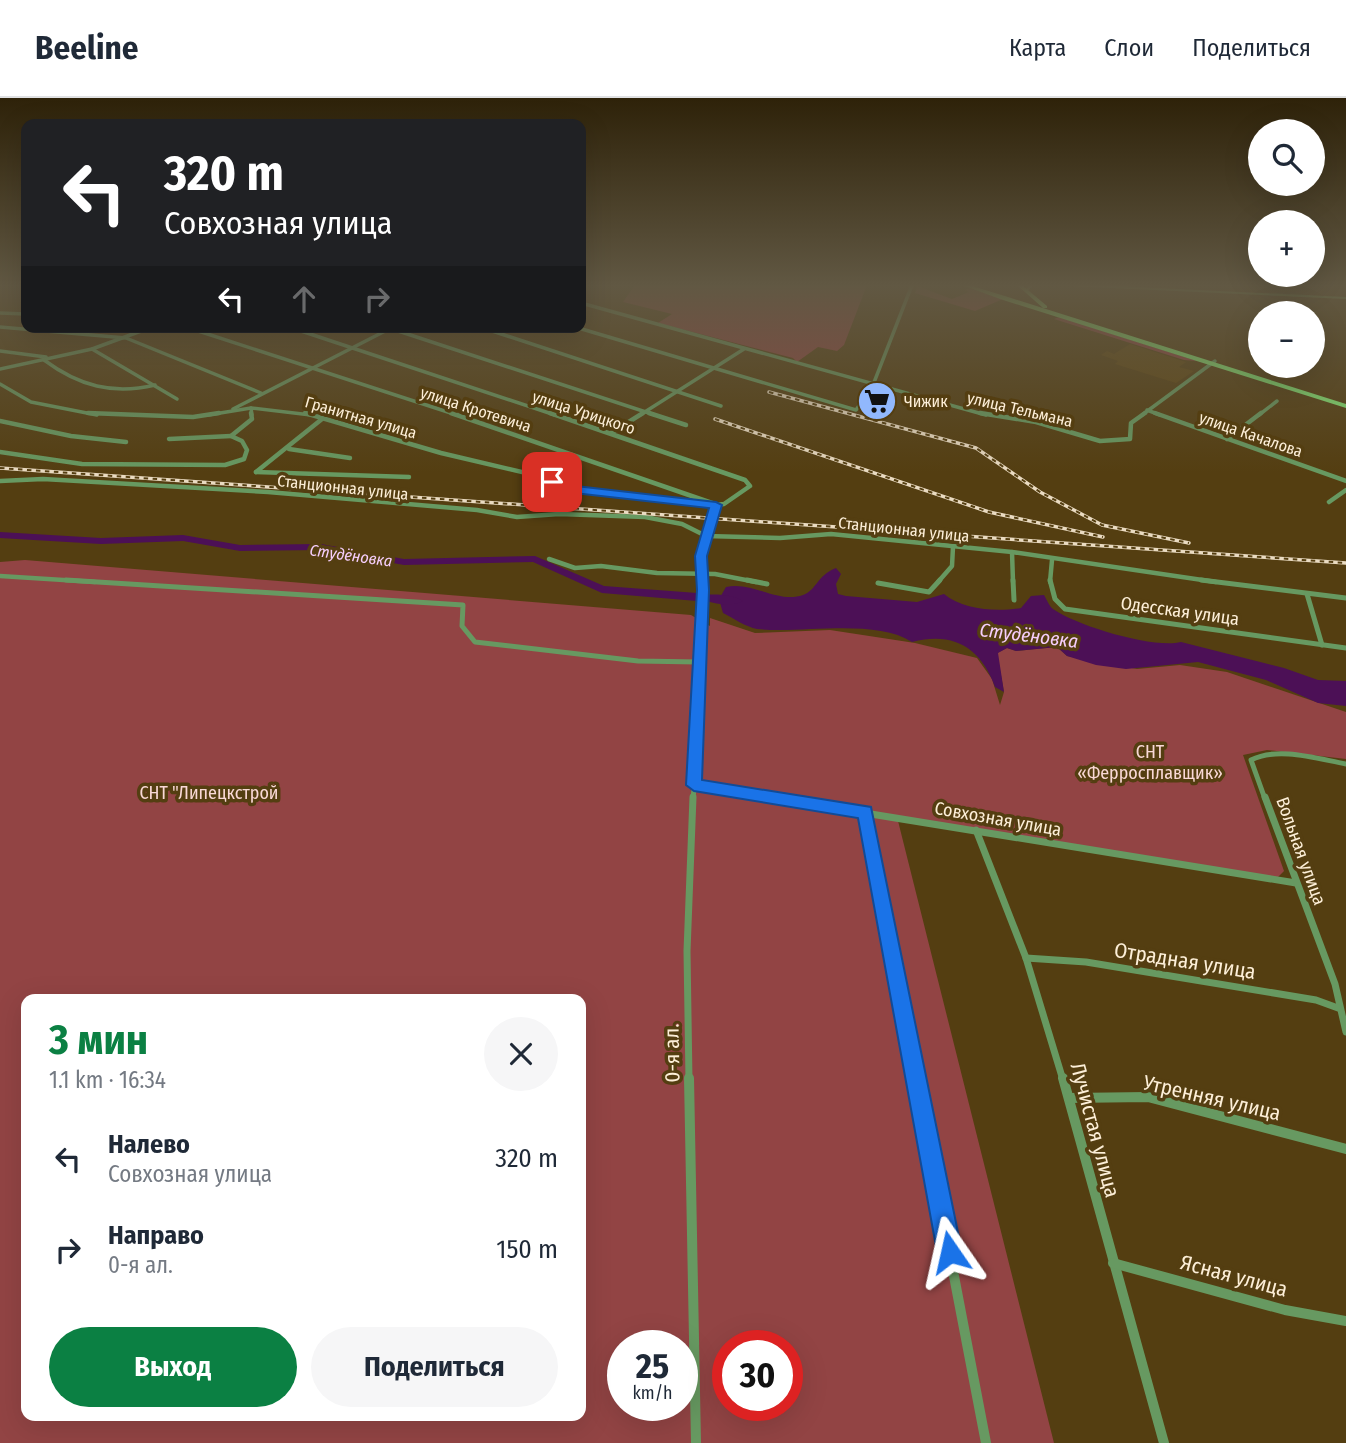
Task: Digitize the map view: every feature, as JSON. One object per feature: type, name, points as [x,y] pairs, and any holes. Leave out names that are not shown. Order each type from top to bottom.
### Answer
[{"type":"main road","points":[[1166,348],[1346,403]]},
{"type":"main road","points":[[1169,348],[1213,362]]},
{"type":"street","points":[[0,369],[96,348]]},
{"type":"street","points":[[150,348],[261,394]]},
{"type":"street","name":"улица Кротевича","points":[[250,348],[507,431],[716,505]]},
{"type":"street","points":[[232,410],[352,348]]},
{"type":"street","name":"улица Урицкого","points":[[355,348],[611,433],[745,480],[750,486],[724,505],[716,505]]},
{"type":"street","points":[[451,348],[686,425]]},
{"type":"street","points":[[543,348],[721,406]]},
{"type":"street","points":[[645,348],[856,410],[873,385],[888,348]]},
{"type":"street","points":[[611,433],[680,393],[744,348]]},
{"type":"street","name":"улица Тельмана","points":[[744,348],[987,415],[1036,422],[1100,441],[1130,439],[1131,423],[1147,410]]},
{"type":"street","points":[[92,349],[177,399]]},
{"type":"street","points":[[0,352],[46,357],[44,360]]},
{"type":"street","points":[[44,360],[88,387],[135,391],[155,385]]},
{"type":"street","points":[[1147,410],[1213,362]]},
{"type":"street","name":"Гранитная улица","points":[[0,384],[31,402],[104,416],[213,416],[251,408],[298,411],[441,453],[539,476],[565,488],[716,505]]},
{"type":"street","points":[[1227,439],[1278,401]]},
{"type":"street","points":[[231,436],[251,419],[251,408]]},
{"type":"street","name":"улица Качалова","points":[[1147,410],[1346,481]]},
{"type":"street","points":[[321,419],[256,472],[409,477]]},
{"type":"street","points":[[0,421],[71,436],[126,442]]},
{"type":"street","points":[[0,452],[27,459],[103,466],[164,464],[228,467],[244,459],[247,450],[242,441],[231,436],[169,439]]},
{"type":"street","points":[[287,448],[350,458]]},
{"type":"street","name":"Станционная улица","points":[[0,481],[43,479],[266,492],[477,510],[517,517],[559,514],[645,517],[682,524],[706,536],[780,538],[831,534],[1012,552],[1052,560],[1346,598]]},
{"type":"street","points":[[1329,502],[1346,490]]},
{"type":"street","name":"0-я ал.","points":[[696,1443],[687,951],[698,738],[701,556],[716,505]]},
{"type":"street","points":[[878,583],[929,592],[952,566],[953,547]]},
{"type":"street","points":[[1012,552],[1014,600]]},
{"type":"street","points":[[549,559],[575,568],[601,566],[715,574],[767,584]]},
{"type":"street","name":"Одесская улица","points":[[1052,560],[1049,573],[1051,593],[1065,609],[1346,648]]},
{"type":"street","points":[[0,576],[455,604],[463,606],[462,626],[475,642],[638,662],[698,662]]},
{"type":"street","points":[[1307,594],[1322,645]]},
{"type":"street","name":"Вольная улица","points":[[1346,764],[1271,754],[1255,756],[1251,760],[1335,984],[1338,1008],[1346,1032]]},
{"type":"street","name":"Совхозная улица","points":[[694,785],[1296,883]]},
{"type":"street","points":[[865,812],[986,1443]]},
{"type":"street","name":"Лучистая улица","points":[[976,830],[1026,958],[1069,1098],[1164,1443]]},
{"type":"street","name":"Отрадная улица","points":[[1026,958],[1127,969],[1316,1000],[1338,1008]]},
{"type":"street","name":"Утренняя улица","points":[[1069,1098],[1148,1097],[1346,1149]]},
{"type":"street","name":"Ясная улица","points":[[1113,1263],[1285,1310],[1346,1321]]},
{"type":"shaded area","points":[[1124,348],[1142,348],[1186,362],[1179,367],[1194,371],[1176,383],[1115,364],[1118,361],[1101,355],[1107,351],[1114,354]]},
{"type":"green space","points":[[754,348],[817,348],[797,362],[793,358]]},
{"type":"green space","points":[[822,348],[841,348],[837,351]]},
{"type":"green space","points":[[1145,348],[1155,348],[1197,361],[1184,360]]},
{"type":"green space","name":"СНТ \"Липецкстрой","points":[[25,560],[691,615],[710,626],[710,618],[755,633],[830,630],[915,643],[977,658],[992,679],[1000,705],[1004,692],[997,653],[1007,648],[1016,651],[1057,647],[1067,656],[1137,669],[1180,665],[1227,672],[1346,712],[1346,759],[1267,750],[1243,755],[1284,871],[1277,878],[897,817],[1054,1443],[0,1443],[0,562]]},
{"type":"water","points":[[836,568],[841,574],[836,584],[838,594],[846,596],[917,602],[944,594],[970,607],[1002,610],[1021,608],[1031,596],[1044,595],[1052,608],[1064,616],[1097,629],[1153,642],[1181,642],[1284,668],[1318,680],[1346,681],[1346,706],[1318,703],[1266,680],[1198,662],[1126,669],[1096,665],[1067,656],[1057,647],[1016,651],[1007,648],[998,653],[1004,692],[995,687],[989,673],[974,653],[953,641],[927,639],[912,642],[897,635],[858,629],[757,629],[723,613],[719,599],[726,587],[746,587],[794,597],[808,593],[824,575]]},
{"type":"waterway","name":"Студёновка","points":[[0,535],[101,541],[183,538],[240,548],[321,547],[404,562],[535,559],[602,589],[697,597]]},
{"type":"waterway","name":"Студёновка","points":[[707,598],[737,601]]},
{"type":"railway","points":[[769,392],[976,448],[1040,492],[1102,525],[1189,543]]},
{"type":"railway","points":[[715,419],[989,512],[1103,537]]},
{"type":"railway","points":[[0,468],[1346,563]]},
{"type":"place","name":"Чижик","points":[[877,401]]},
{"type":"route","points":[[552,482],[565,488],[716,505],[701,556],[703,590],[694,785],[865,812],[950,1252]]},
{"type":"park label","name":"СНТ «Ферросплавщик»","points":[[1150,762]]}]
